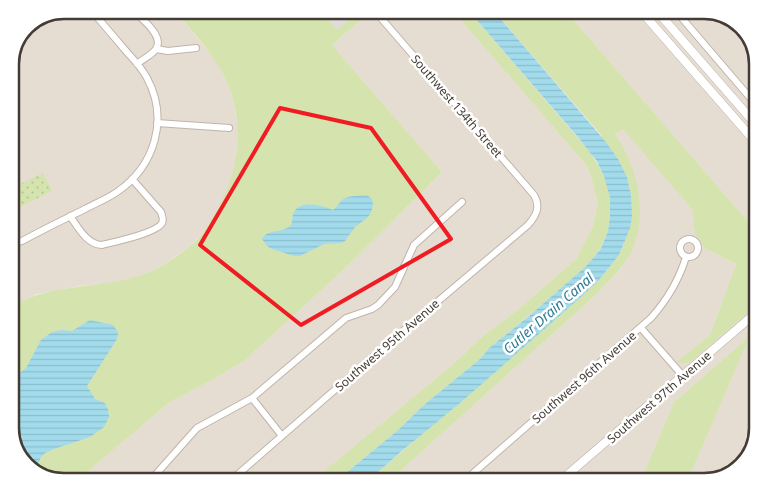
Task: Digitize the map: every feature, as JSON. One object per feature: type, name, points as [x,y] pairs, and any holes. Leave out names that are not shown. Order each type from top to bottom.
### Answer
[{"type":"street","points":[[19,241],[117,192],[144,165],[156,137],[156,108],[153,92],[147,78],[99,19]]},
{"type":"street","points":[[137,64],[156,49],[158,43],[155,32],[141,19]]},
{"type":"street","name":"Southwest 134th Street","points":[[382,19],[530,190],[537,203]]},
{"type":"street","points":[[648,19],[749,136]]},
{"type":"street","points":[[664,19],[749,117]]},
{"type":"street","points":[[682,19],[749,97]]},
{"type":"street","points":[[156,49],[168,51],[196,48]]},
{"type":"street","points":[[157,123],[229,128]]},
{"type":"street","points":[[70,216],[84,235],[96,245],[141,235],[155,229],[162,222],[161,212],[132,179]]},
{"type":"street","points":[[157,473],[197,428],[252,398],[346,318],[378,305],[395,287],[414,245],[462,202]]},
{"type":"street","name":"Southwest 95th Avenue","points":[[239,473],[528,225],[536,215],[537,203]]},
{"type":"street","name":"Southwest 96th Avenue","points":[[473,473],[651,318],[666,299],[680,274],[686,257]]},
{"type":"street","name":"Southwest 97th Avenue","points":[[570,473],[749,319]]},
{"type":"street","points":[[641,328],[683,376]]},
{"type":"street","points":[[252,398],[282,436]]},
{"type":"highlighted area","points":[[280,108],[371,128],[451,239],[301,325],[200,245]]},
{"type":"shaded area","points":[[58,19],[181,19],[217,62],[230,89],[234,103],[238,131],[236,158],[231,182],[218,210],[204,232],[189,247],[151,272],[112,283],[80,286],[37,294],[19,303],[19,61],[23,44],[34,30],[41,25]]},
{"type":"shaded area","points":[[328,19],[350,19],[337,30]]},
{"type":"shaded area","points":[[362,19],[460,19],[587,166],[598,205],[593,226],[576,259],[322,473],[86,473],[170,402],[244,361],[339,274],[442,172],[332,45]]},
{"type":"shaded area","points":[[573,19],[710,19],[724,23],[736,32],[746,47],[749,58],[749,223]]},
{"type":"shaded area","points":[[623,128],[692,209],[695,235],[700,239],[704,248],[736,264],[710,335],[678,362],[692,361],[749,312],[749,338],[674,402],[644,473],[398,473],[588,302],[619,271],[629,255],[638,229],[619,141],[615,134]]},
{"type":"shaded area","points":[[749,338],[749,434],[746,445],[738,458],[724,469],[713,472],[691,473]]},
{"type":"green space","points":[[182,19],[362,19],[332,45],[442,172],[339,274],[244,361],[170,402],[86,473],[52,472],[39,466],[32,460],[20,440],[19,303],[57,290],[125,280],[149,272],[189,247],[202,234],[228,187],[233,171],[238,139],[235,106],[230,90],[220,68]]},
{"type":"green space","points":[[460,19],[476,19],[591,153],[608,187],[611,205],[608,231],[601,247],[584,268],[489,348],[480,359],[425,404],[398,430],[346,473],[322,473],[576,259],[593,226],[598,205],[587,166]]},
{"type":"green space","points":[[501,19],[573,19],[749,223],[749,312],[692,361],[686,363],[677,362],[710,335],[736,264],[704,248],[700,239],[695,235],[692,209],[623,129],[615,134],[630,162],[635,178],[640,210],[639,226],[635,241],[625,263],[588,302],[398,473],[377,473],[599,280],[619,255],[624,243],[601,135]]},
{"type":"green space","points":[[43,173],[52,191],[19,208],[19,185]]},
{"type":"green space","points":[[749,337],[691,473],[644,473],[674,402]]},
{"type":"water","name":"Cutler Drain Canal","points":[[476,19],[501,19],[605,141],[618,159],[627,177],[631,196],[632,217],[630,228],[619,255],[599,280],[460,403],[377,473],[346,473],[584,268],[601,248],[608,231],[610,198],[604,176],[596,160]]},
{"type":"water","points":[[367,195],[372,199],[371,213],[341,243],[324,244],[300,256],[294,256],[272,249],[262,239],[270,232],[289,227],[293,214],[300,206],[311,204],[333,210],[344,198]]},
{"type":"water","points":[[90,320],[113,325],[118,332],[117,339],[87,386],[95,399],[105,403],[109,417],[104,427],[90,437],[45,453],[38,465],[25,451],[20,440],[19,373],[26,368],[41,340],[52,332],[72,331]]}]
